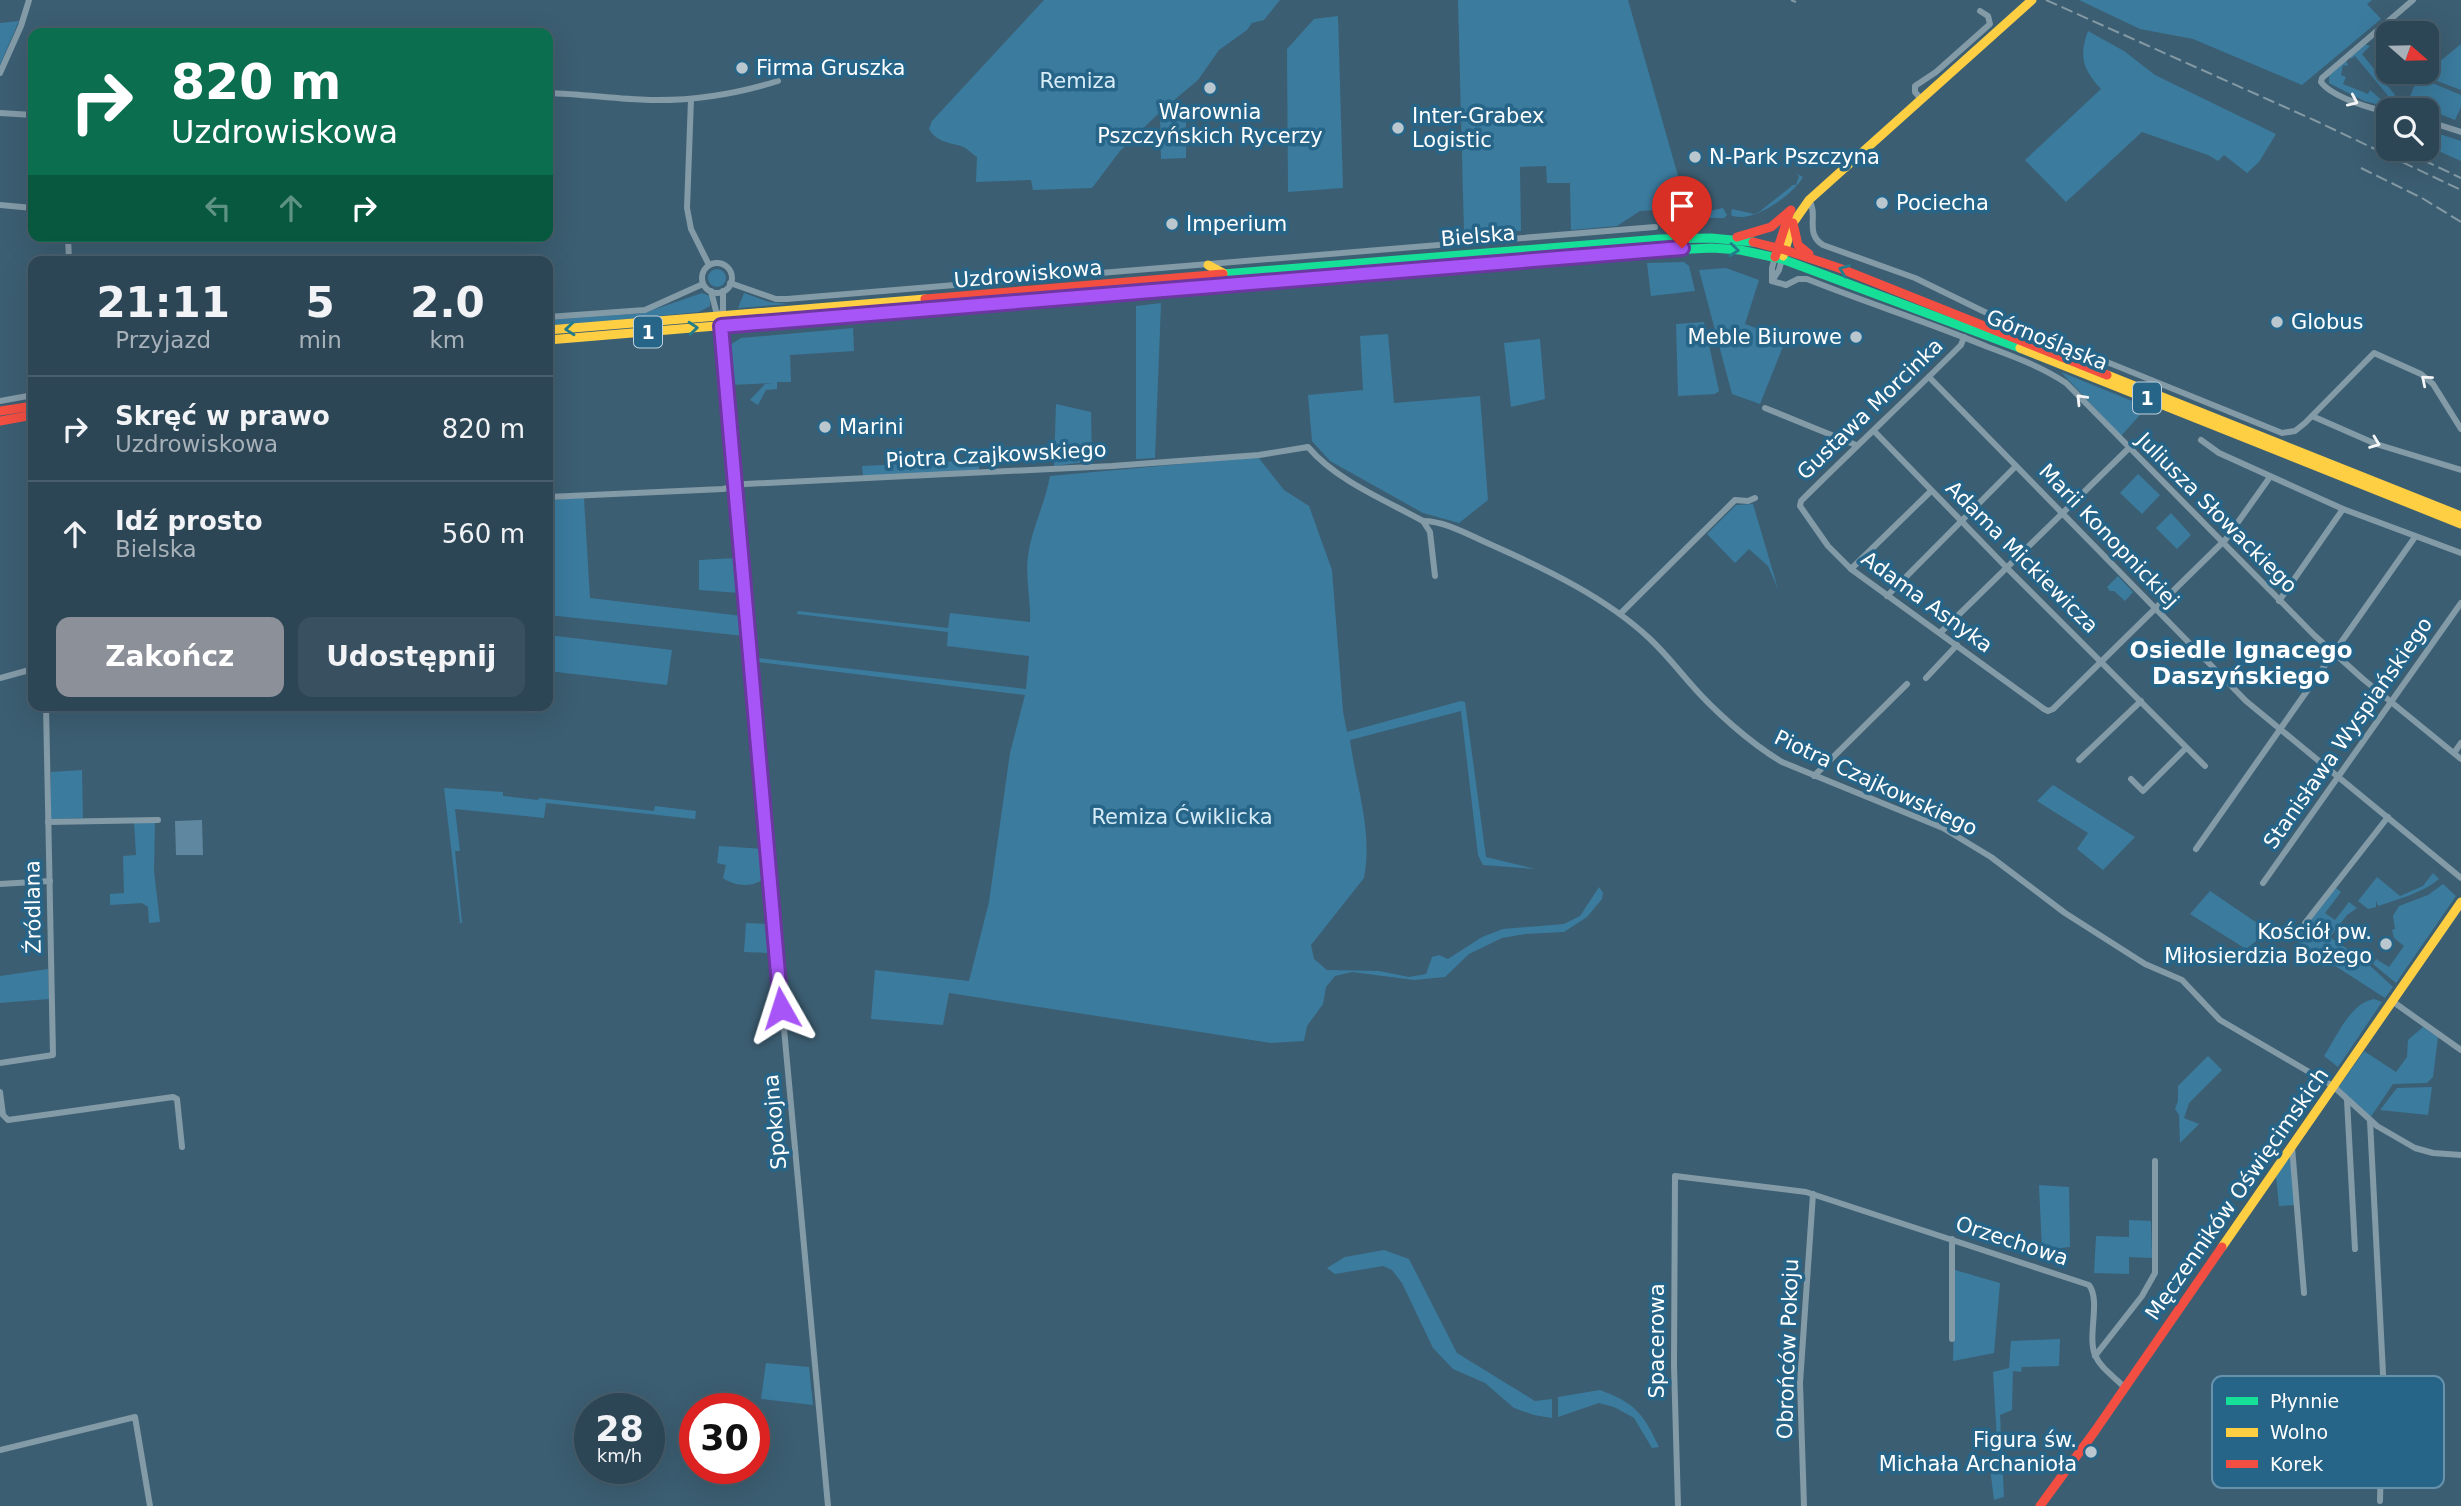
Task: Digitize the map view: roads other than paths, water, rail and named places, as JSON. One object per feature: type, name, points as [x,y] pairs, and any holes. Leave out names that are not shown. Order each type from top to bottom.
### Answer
[{"type":"main road","points":[[1729,239],[1760,232],[1809,200],[2032,0]]},
{"type":"main road","points":[[1780,253],[1793,223],[1809,200]]},
{"type":"main road","points":[[1780,253],[1791,210]]},
{"type":"main road","points":[[1793,223],[1798,245],[1815,259]]},
{"type":"main road","name":"Bielska","points":[[1183,283],[1227,274],[1655,239],[1729,239],[1780,253]]},
{"type":"main road","name":"Bielska","points":[[1183,283],[1290,279],[1682,248],[1780,253]]},
{"type":"main road","name":"Górnośląska","points":[[1780,253],[1815,259],[2461,516]]},
{"type":"main road","name":"Górnośląska","points":[[1780,253],[2461,524]]},
{"type":"main road","points":[[1208,265],[1227,274]]},
{"type":"main road","name":"Uzdrowiskowa","points":[[553,339],[845,306],[1183,283]]},
{"type":"main road","name":"Uzdrowiskowa","points":[[553,331],[720,321],[1183,283]]},
{"type":"main road","points":[[0,411],[28,407]]},
{"type":"main road","points":[[0,421],[28,416]]},
{"type":"main road","name":"Męczenników Oświęcimskich","points":[[2040,1506],[2392,1001],[2457,914],[2461,902]]},
{"type":"street","points":[[0,73],[29,0]]},
{"type":"street","points":[[2376,109],[2327,89],[2321,82],[2324,74],[2413,0]]},
{"type":"street","points":[[1921,99],[1915,92],[1915,86],[1936,72],[1990,24],[1988,16],[1980,11]]},
{"type":"street","points":[[553,93],[648,100],[691,99],[737,93],[778,82]]},
{"type":"street","points":[[691,99],[687,208],[691,229],[709,265]]},
{"type":"street","points":[[0,113],[28,115]]},
{"type":"street","points":[[2439,125],[2461,132]]},
{"type":"street","points":[[1809,200],[1813,208],[1812,233],[1823,246],[1915,278],[1991,315],[2282,433],[2295,430],[2312,416],[2374,353],[2421,374],[2433,384],[2461,429]]},
{"type":"street","points":[[0,205],[28,208]]},
{"type":"street","points":[[730,283],[776,299],[787,299],[1655,227]]},
{"type":"street","name":"Juliusza Słowackiego","points":[[1780,253],[1772,268],[1772,281],[1786,285],[1798,279],[1807,279],[1964,337],[2049,372],[2066,383],[2334,654],[2461,759]]},
{"type":"street","points":[[717,263],[726,266],[731,274],[730,283],[723,291],[720,321],[712,291],[704,284],[703,272],[709,265],[717,263]]},
{"type":"street","points":[[1290,279],[1292,290]]},
{"type":"street","points":[[553,317],[645,310],[704,284]]},
{"type":"street","points":[[712,291],[723,291]]},
{"type":"street","name":"Spokojna","points":[[720,321],[828,1506]]},
{"type":"street","points":[[2034,346],[2039,334]]},
{"type":"street","name":"Gustawa Morcinka","points":[[1800,506],[1801,501],[1856,445],[1874,431],[1961,345],[1964,337]]},
{"type":"street","name":"Marii Konopnickiej","points":[[1929,377],[2232,688],[2461,878]]},
{"type":"street","points":[[0,401],[28,396]]},
{"type":"street","points":[[1765,408],[1856,445]]},
{"type":"street","points":[[2312,416],[2376,444],[2461,470]]},
{"type":"street","name":"Adama Mickiewicza","points":[[1874,431],[2205,766]]},
{"type":"street","points":[[2201,440],[2219,453],[2343,509],[2461,553]]},
{"type":"street","name":"Piotra Czajkowskiego","points":[[553,498],[723,489],[735,485],[1112,466],[1259,455],[1308,447],[1315,456],[1350,481],[1423,521],[1458,531],[1517,556],[1620,614],[1648,638],[1690,684],[1763,751],[1814,776],[1943,828],[1991,857],[2076,920],[2145,964],[2182,980],[2220,1020],[2333,1086],[2370,1121],[2415,1149],[2461,1155]]},
{"type":"street","points":[[1940,633],[2129,448]]},
{"type":"street","points":[[1887,596],[2016,466]]},
{"type":"street","points":[[2102,663],[2223,542],[2270,477]]},
{"type":"street","points":[[1851,569],[1931,491]]},
{"type":"street","points":[[1620,614],[1735,500],[1755,498]]},
{"type":"street","name":"Adama Asnyka","points":[[1800,506],[1828,546],[1851,569],[2048,711],[2102,663]]},
{"type":"street","points":[[2279,601],[2343,509]]},
{"type":"street","points":[[1423,521],[1430,532],[1435,576]]},
{"type":"street","points":[[2196,849],[2415,537]]},
{"type":"street","name":"Stanisława Wyspiańskiego","points":[[2263,883],[2461,603]]},
{"type":"street","points":[[1926,677],[1957,645]]},
{"type":"street","points":[[0,678],[28,670]]},
{"type":"street","points":[[1814,776],[1907,684]]},
{"type":"street","points":[[2079,760],[2141,701]]},
{"type":"street","name":"Źródlana","points":[[0,1062],[53,1055],[46,711]]},
{"type":"street","points":[[2454,753],[2461,743]]},
{"type":"street","points":[[2131,779],[2143,791],[2186,748]]},
{"type":"street","points":[[2305,923],[2388,817]]},
{"type":"street","points":[[48,822],[158,820]]},
{"type":"street","points":[[0,884],[50,881]]},
{"type":"street","points":[[2392,1001],[2461,1049]]},
{"type":"street","points":[[0,1092],[3,1115],[8,1119],[173,1097],[177,1099],[182,1147]]},
{"type":"street","points":[[2347,1100],[2355,1249]]},
{"type":"street","points":[[2370,1121],[2383,1376]]},
{"type":"street","points":[[2291,1147],[2304,1293]]},
{"type":"street","points":[[2124,1388],[2095,1356],[2142,1296],[2155,1273],[2155,1161]]},
{"type":"street","name":"Orzechowa","points":[[1675,1176],[1805,1192],[2089,1285],[2094,1292],[2092,1340],[2095,1356]]},
{"type":"street","name":"Spacerowa","points":[[1675,1176],[1678,1506]]},
{"type":"street","name":"Obrońców Pokoju","points":[[1804,1506],[1800,1383],[1813,1195]]},
{"type":"street","points":[[1952,1239],[1952,1339]]},
{"type":"street","points":[[0,1450],[135,1417],[150,1506]]},
{"type":"street","points":[[2380,1488],[2380,1500]]},
{"type":"railway","points":[[1791,0],[1796,2]]},
{"type":"railway","points":[[2046,0],[2316,121],[2461,190]]},
{"type":"railway","points":[[2425,161],[2461,178]]},
{"type":"railway","points":[[2361,168],[2422,198],[2461,222]]},
{"type":"place","name":"Firma Gruszka","points":[[742,68]]},
{"type":"place","name":"Warownia Pszczyńskich Rycerzy","points":[[1210,88]]},
{"type":"place","name":"Inter-Grabex Logistic","points":[[1398,128]]},
{"type":"place","name":"N-Park Pszczyna","points":[[1695,157]]},
{"type":"place","name":"Pociecha","points":[[1882,203]]},
{"type":"place","name":"Imperium","points":[[1172,224]]},
{"type":"place","name":"Globus","points":[[2277,322]]},
{"type":"place","name":"Meble Biurowe","points":[[1856,337]]},
{"type":"place","name":"Marini","points":[[825,427]]},
{"type":"place","name":"Kościół pw. Miłosierdzia Bożego","points":[[2386,944]]},
{"type":"place","name":"Figura św. Michała Archanioła","points":[[2091,1452]]},
{"type":"district","name":"Osiedle Ignacego Daszyńskiego","points":[[2241,663]]},
{"type":"park label","name":"Remiza","points":[[1078,81]]},
{"type":"park label","name":"Remiza Ćwiklicka","points":[[1182,817]]}]
